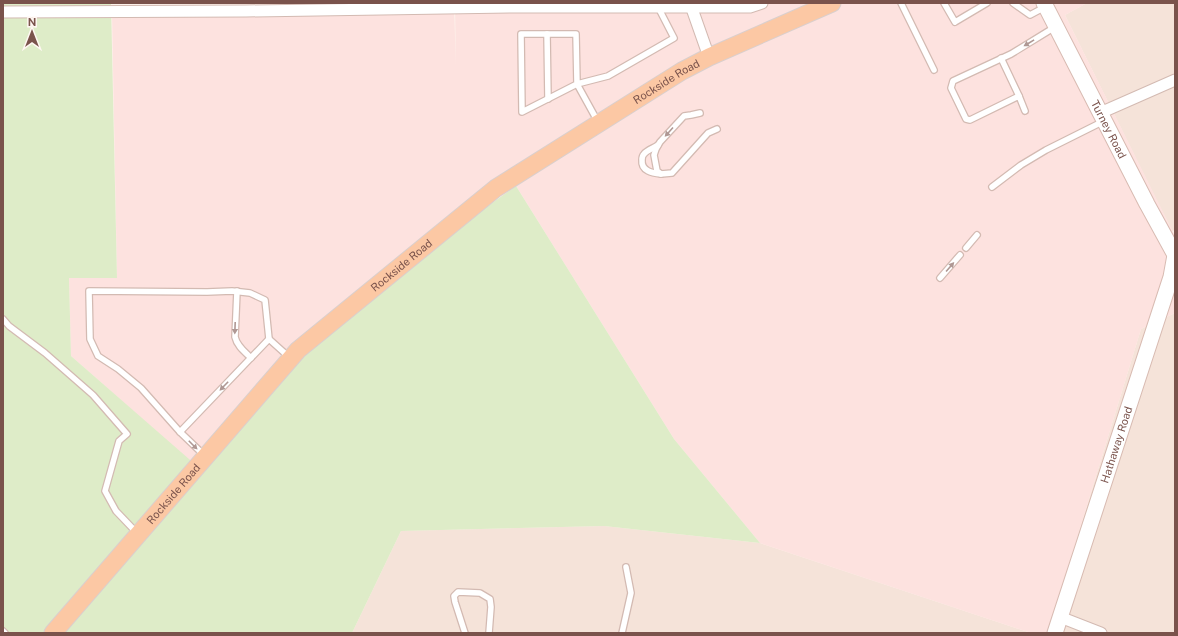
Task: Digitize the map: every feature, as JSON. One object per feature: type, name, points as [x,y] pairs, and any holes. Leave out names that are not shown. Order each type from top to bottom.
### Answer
[{"type":"main road","name":"Rockside Road","points":[[56,630],[298,350],[496,188],[682,72],[709,57],[832,3]]},
{"type":"street","points":[[3,12],[31,8],[435,5],[595,5],[658,7],[690,5],[750,7],[762,3]]},
{"type":"street","name":"Turney Road","points":[[1047,4],[1056,27],[1175,255]]},
{"type":"street","points":[[690,5],[709,57]]},
{"type":"street","points":[[1102,117],[1175,80]]},
{"type":"street","name":"Hathaway Road","points":[[1055,633],[1172,277],[1175,255]]},
{"type":"street","points":[[1060,617],[1101,633]]},
{"type":"lane","points":[[901,3],[934,70]]},
{"type":"lane","points":[[944,3],[955,22],[987,3]]},
{"type":"lane","points":[[1013,3],[1030,15],[1047,4]]},
{"type":"lane","points":[[599,124],[577,84],[576,34],[521,34],[522,112],[577,84],[608,76],[674,38],[658,7]]},
{"type":"lane","points":[[1019,96],[968,120],[966,119],[951,88],[953,81],[1011,54],[1056,27]]},
{"type":"lane","points":[[547,34],[548,99]]},
{"type":"lane","points":[[1001,58],[1025,111]]},
{"type":"lane","points":[[700,113],[684,116],[658,145],[644,153],[642,163],[645,169],[652,173],[672,173],[708,133],[717,129]]},
{"type":"lane","points":[[992,186],[1021,165],[1102,117]]},
{"type":"lane","points":[[658,145],[654,155],[657,171],[661,174]]},
{"type":"lane","points":[[966,248],[977,235]]},
{"type":"lane","points":[[940,278],[960,255]]},
{"type":"lane","points":[[205,457],[180,432],[141,388],[118,369],[98,356],[90,339],[90,291],[232,291],[250,293],[265,300],[269,339],[291,358]]},
{"type":"lane","points":[[237,292],[235,337],[242,349],[251,358]]},
{"type":"lane","points":[[3,320],[45,353],[93,395],[127,434],[119,441],[105,491],[116,511],[138,534]]},
{"type":"lane","points":[[180,432],[269,339]]},
{"type":"lane","points":[[622,633],[631,593],[626,566]]},
{"type":"lane","points":[[465,633],[455,602],[454,596],[458,592],[480,593],[490,599],[491,607],[489,633]]},
{"type":"shaded area","points":[[1087,3],[1175,3],[1175,230],[1172,231],[1065,15]]},
{"type":"shaded area","points":[[1087,3],[1065,15],[1175,236],[1175,313],[1141,329],[1048,633],[1031,633],[760,543],[674,439],[516,186],[502,197],[496,188],[197,467],[71,356],[69,278],[117,277],[112,12],[454,8],[456,65],[455,4]]},
{"type":"shaded area","points":[[1175,313],[1175,633],[1048,633],[1141,329]]},
{"type":"shaded area","points":[[604,526],[760,543],[1031,633],[352,633],[401,531]]},
{"type":"green space","points":[[3,3],[111,3],[117,278],[69,278],[71,356],[197,466],[298,350],[385,279],[516,186],[674,439],[760,543],[604,526],[401,531],[352,633],[3,633]]}]
